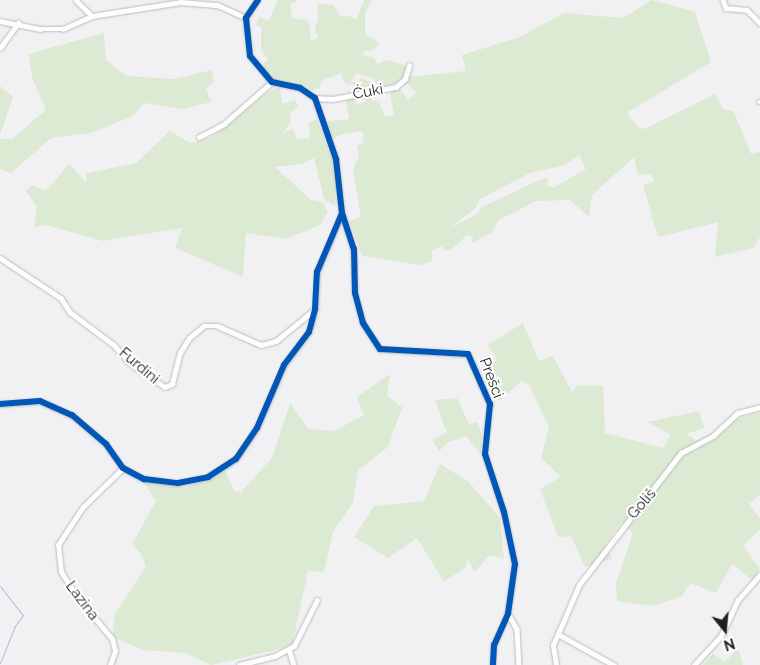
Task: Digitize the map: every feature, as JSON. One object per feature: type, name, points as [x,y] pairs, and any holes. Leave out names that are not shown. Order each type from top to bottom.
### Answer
[{"type":"street","points":[[76,0],[92,16]]},
{"type":"street","points":[[0,404],[40,402],[72,415],[106,444],[123,468],[144,479],[178,483],[208,477],[236,459],[257,428],[284,365],[309,332],[315,309],[317,272],[342,213],[336,159],[314,98],[300,88],[272,82],[250,56],[246,18],[258,0]]},
{"type":"street","points":[[723,0],[726,8],[747,10],[760,23]]},
{"type":"street","points":[[0,21],[18,23],[40,29],[63,29],[92,16],[181,2],[218,5],[246,18]]},
{"type":"street","points":[[0,48],[18,23]]},
{"type":"street","name":"Ćuki","points":[[314,98],[337,99],[396,87],[405,79],[409,66]]},
{"type":"street","points":[[199,137],[224,124],[272,82]]},
{"type":"street","name":"Prešci","points":[[342,213],[354,248],[356,293],[363,323],[380,349],[468,354],[490,404],[485,454],[504,512],[515,564],[508,614],[494,645],[493,665]]},
{"type":"street","name":"Furdini","points":[[0,258],[60,298],[70,312],[114,345],[130,363],[165,387],[172,384],[180,353],[189,338],[204,326],[218,326],[261,345],[276,341],[315,309]]},
{"type":"street","name":"Goliš","points":[[556,665],[553,645],[578,584],[681,453],[713,436],[738,413],[760,407]]},
{"type":"street","name":"Lazina","points":[[110,665],[115,651],[112,639],[86,604],[76,596],[61,572],[58,545],[83,507],[123,468]]},
{"type":"street","points":[[694,665],[721,636],[738,600],[760,575]]},
{"type":"street","points":[[240,665],[294,646],[317,600]]},
{"type":"street","points":[[508,614],[517,629],[519,665]]},
{"type":"street","points":[[558,634],[614,665]]},
{"type":"street","points":[[289,649],[294,665]]},
{"type":"green space","points":[[278,0],[298,0],[290,5],[292,18],[309,21],[311,41],[318,38],[315,27],[318,18],[317,4],[333,5],[341,17],[350,16],[356,20],[364,0],[372,0],[365,13],[365,34],[379,43],[374,50],[364,51],[363,55],[373,57],[378,64],[386,60],[404,65],[407,68],[402,82],[378,88],[374,79],[356,73],[350,83],[359,82],[361,77],[375,85],[361,91],[360,84],[348,85],[344,82],[341,73],[321,81],[320,88],[309,91],[273,79],[261,68],[268,59],[261,50],[261,27],[256,25],[259,16],[269,21]]},
{"type":"green space","points":[[652,0],[695,12],[711,62],[628,112],[639,128],[644,129],[715,94],[723,109],[734,112],[751,154],[760,152],[760,237],[753,248],[715,257],[718,222],[658,237],[643,185],[654,181],[651,174],[638,175],[634,157],[592,195],[589,217],[570,200],[536,201],[499,220],[492,232],[471,244],[473,236],[467,235],[451,250],[445,251],[442,246],[432,250],[432,261],[420,265],[362,256],[349,221],[361,217],[353,170],[359,156],[357,145],[362,145],[364,134],[360,131],[339,135],[332,141],[324,122],[349,119],[346,101],[349,96],[354,94],[357,104],[365,102],[364,94],[377,93],[372,94],[371,100],[379,102],[385,117],[394,115],[390,93],[398,87],[408,100],[416,93],[406,82],[408,77],[466,71],[462,55],[520,37],[564,13],[623,18]],"holes":[[[579,155],[586,169],[553,188],[547,185],[549,180],[546,178],[539,180],[480,208],[479,213],[449,228],[475,209],[480,199],[530,173],[565,165]]]},
{"type":"green space","points":[[104,33],[106,60],[126,76],[175,79],[212,70],[214,82],[206,88],[211,102],[182,109],[144,103],[133,116],[91,133],[51,138],[11,173],[0,169],[0,139],[12,139],[46,110],[33,80],[28,54]]},
{"type":"green space","points":[[0,86],[13,97],[0,135]]},
{"type":"green space","points":[[280,87],[282,104],[295,100],[298,106],[290,113],[291,121],[283,133],[293,129],[297,139],[310,138],[308,123],[317,119],[337,172],[335,206],[324,199],[314,158],[302,164],[275,167],[311,200],[322,202],[328,212],[320,225],[286,239],[246,233],[243,277],[175,248],[182,228],[103,241],[46,225],[34,227],[37,207],[26,191],[32,185],[46,191],[69,164],[86,182],[87,173],[136,163],[170,131],[190,143],[211,138],[268,92]]},
{"type":"green space","points":[[523,323],[539,361],[553,356],[572,392],[578,385],[603,386],[605,433],[663,448],[671,435],[648,422],[699,411],[704,428],[687,434],[696,441],[740,418],[760,412],[760,494],[749,504],[760,519],[760,530],[743,545],[760,569],[752,580],[732,564],[716,593],[690,583],[682,596],[653,606],[617,601],[616,583],[633,533],[622,522],[606,543],[612,559],[585,567],[571,536],[558,537],[540,489],[561,477],[541,458],[549,427],[529,385],[522,381],[499,401],[487,380],[494,379],[490,367],[497,359],[488,345]]},
{"type":"green space","points":[[390,374],[387,396],[402,407],[388,447],[358,470],[353,503],[333,531],[324,572],[308,571],[292,646],[211,665],[185,653],[144,650],[112,637],[115,614],[146,566],[141,554],[132,544],[156,501],[144,483],[187,487],[225,470],[234,491],[241,492],[272,458],[290,403],[308,429],[334,431],[364,415],[357,397]]},
{"type":"green space","points":[[457,398],[469,424],[477,422],[482,435],[481,454],[466,436],[449,442],[439,451],[432,440],[447,433],[435,400]]},
{"type":"green space","points":[[440,464],[468,481],[500,518],[504,559],[490,555],[474,572],[468,558],[466,567],[444,582],[417,538],[388,558],[354,537],[374,506],[424,501]]},
{"type":"green space","points":[[738,648],[743,665],[703,665],[713,653],[725,662]]},
{"type":"waterway","points":[[0,586],[23,615],[15,626],[0,663]]},
{"type":"cycle path","points":[[258,0],[246,18],[250,56],[272,82],[300,88],[315,98],[336,159],[342,213],[354,249],[355,293],[363,323],[380,349],[468,354],[490,404],[485,454],[504,512],[515,564],[508,614],[494,645],[493,665]]},
{"type":"cycle path","points":[[0,404],[40,401],[72,415],[106,444],[123,468],[144,479],[178,483],[208,477],[236,459],[257,428],[284,365],[309,332],[315,309],[317,272],[342,213]]}]
